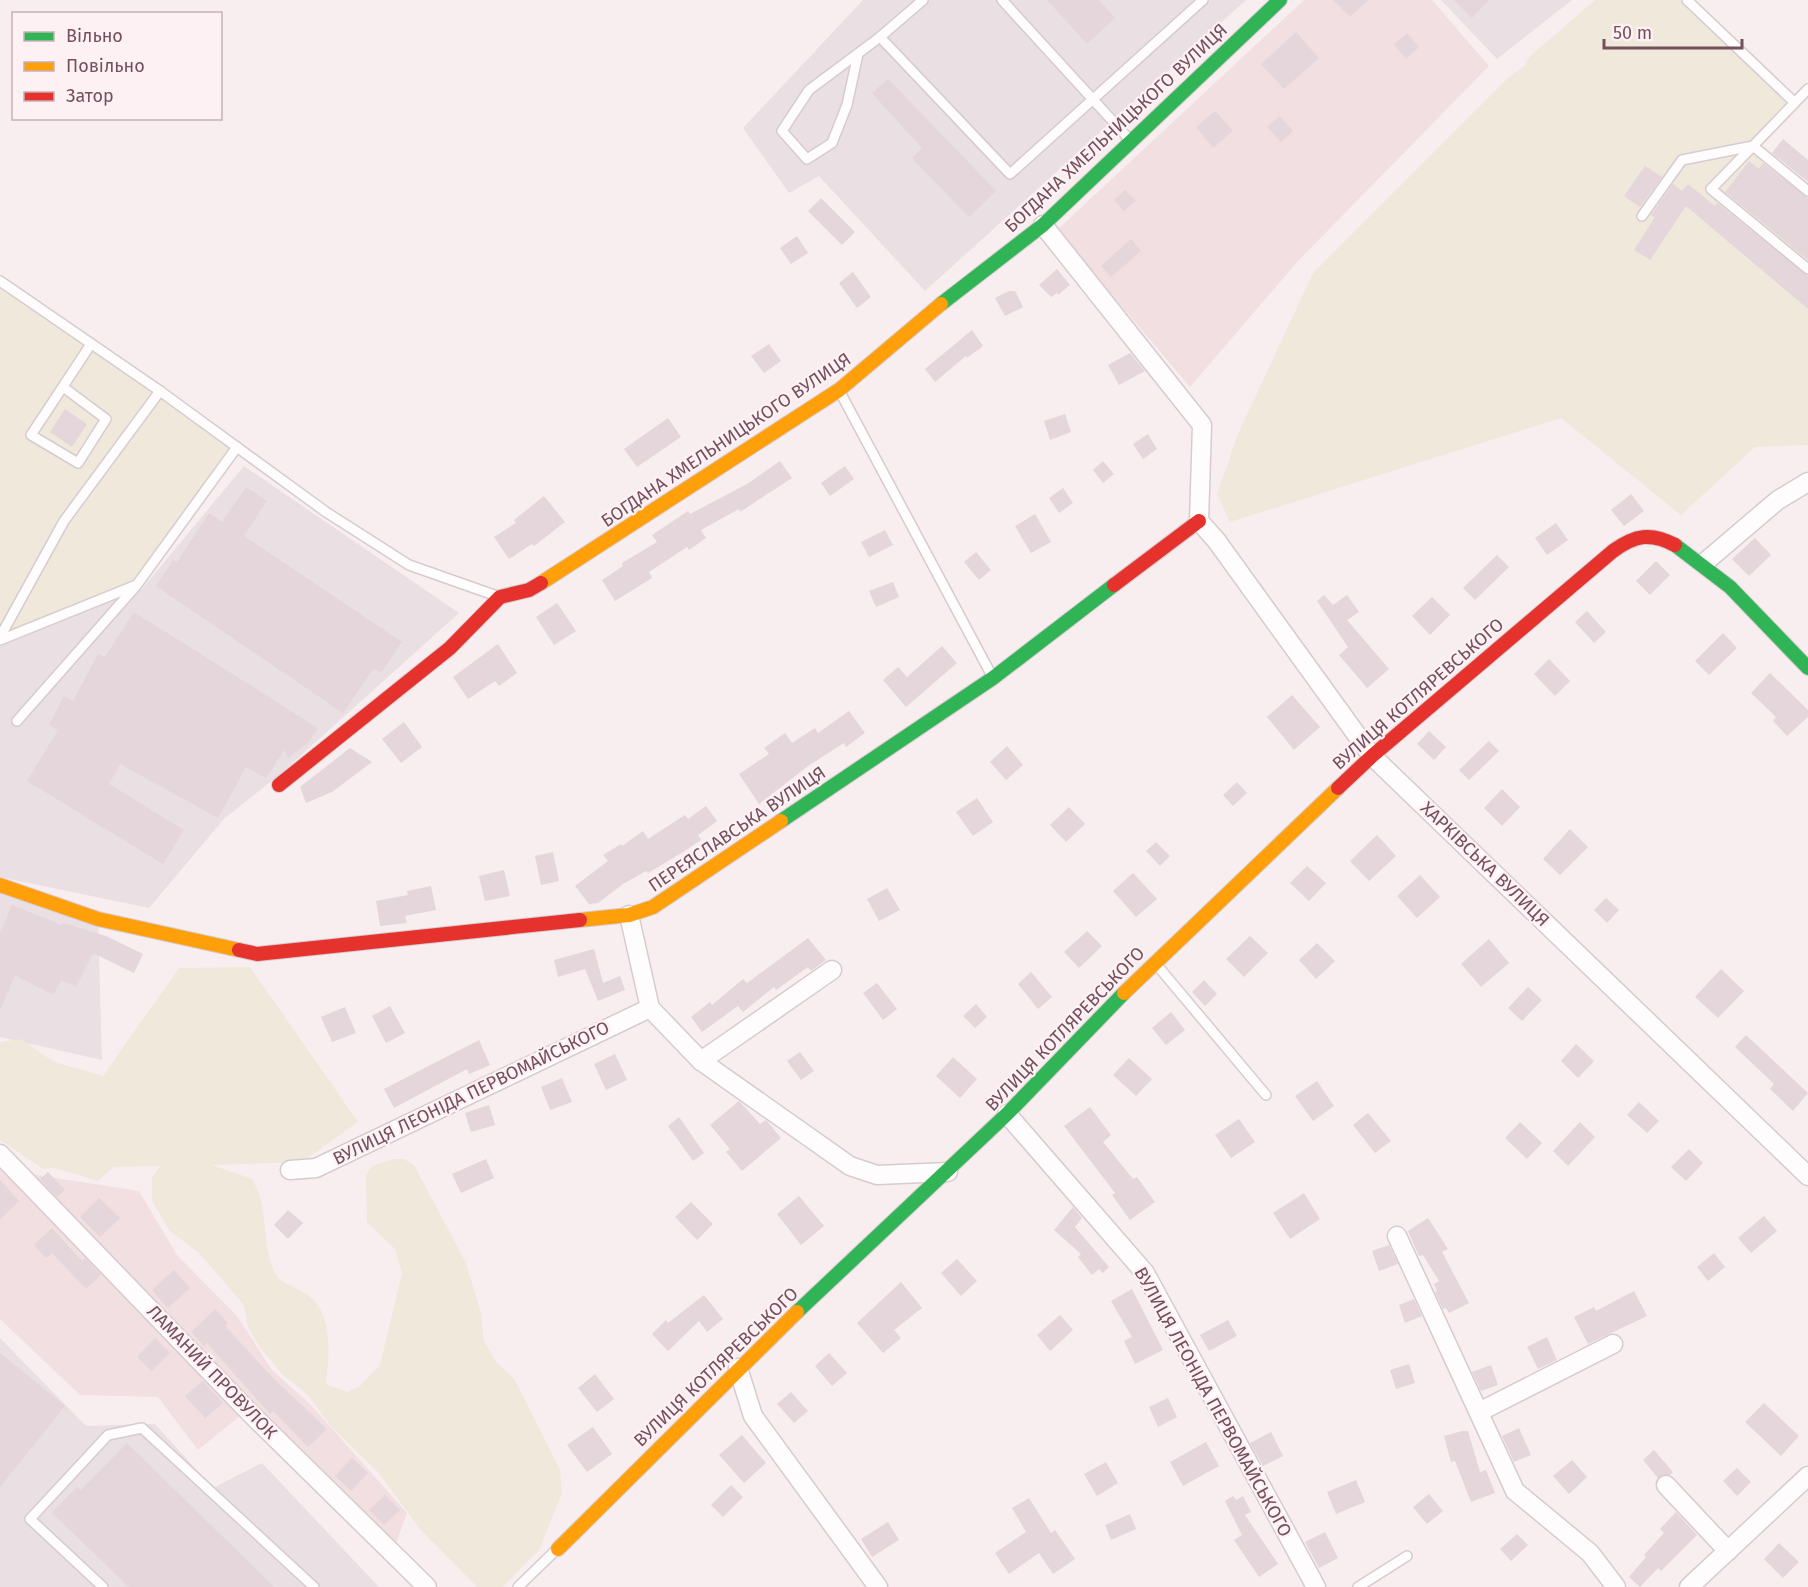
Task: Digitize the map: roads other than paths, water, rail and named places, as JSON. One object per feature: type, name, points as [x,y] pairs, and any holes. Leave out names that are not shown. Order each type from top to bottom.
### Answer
[{"type":"street","name":"БОГДАНА ХМЕЛЬНИЦЬКОГО ВУЛИЦЯ","points":[[500,597],[529,590],[589,554],[839,390],[914,326],[1043,225],[1280,0]]},
{"type":"street","points":[[1043,225],[1202,425],[1199,521]]},
{"type":"street","points":[[1808,482],[1778,500],[1704,563],[1808,668]]},
{"type":"street","name":"ПЕРЕЯСЛАВСЬКА ВУЛИЦЯ","points":[[0,885],[98,919],[181,935],[257,954],[628,915],[653,907],[993,678],[1199,521]]},
{"type":"street","name":"ХАРКІВСЬКА ВУЛИЦЯ","points":[[1199,521],[1216,540],[1372,756],[1808,1176]]},
{"type":"street","name":"ВУЛИЦЯ КОТЛЯРЕВСЬКОГО","points":[[558,1548],[738,1368],[948,1172],[1155,962],[1372,756],[1596,563],[1626,542],[1645,535],[1664,536],[1704,563]]},
{"type":"street","points":[[279,785],[450,648],[500,597]]},
{"type":"street","points":[[628,915],[650,1008],[701,1061],[850,1166],[877,1175],[948,1172]]},
{"type":"street","points":[[701,1061],[832,970]]},
{"type":"street","name":"ВУЛИЦЯ ЛЕОНІДА ПЕРВОМАЙСЬКОГО","points":[[290,1170],[316,1168],[650,1008]]},
{"type":"street","name":"ВУЛИЦЯ ЛЕОНІДА ПЕРВОМАЙСЬКОГО","points":[[1007,1114],[1145,1273],[1316,1587]]},
{"type":"street","name":"ЛАМАНИЙ ПРОВУЛОК","points":[[0,1154],[252,1415],[427,1587]]},
{"type":"street","points":[[1397,1236],[1515,1491],[1590,1553],[1616,1587]]},
{"type":"street","points":[[1479,1412],[1613,1344]]},
{"type":"street","points":[[738,1368],[753,1416],[878,1587]]},
{"type":"street","points":[[1689,1587],[1808,1476]]},
{"type":"street","points":[[1666,1485],[1728,1551]]},
{"type":"lane","points":[[858,54],[848,105],[832,143],[807,159],[782,130],[809,90],[880,37],[923,0]]},
{"type":"lane","points":[[1002,0],[1130,140]]},
{"type":"lane","points":[[880,37],[1010,174],[1203,0]]},
{"type":"lane","points":[[1687,0],[1794,102]]},
{"type":"lane","points":[[1808,89],[1711,189],[1808,269]]},
{"type":"lane","points":[[1642,216],[1682,160],[1753,146],[1808,190]]},
{"type":"lane","points":[[0,281],[160,391],[326,512],[409,564],[500,597]]},
{"type":"lane","points":[[63,387],[106,419],[78,463],[31,435],[91,344]]},
{"type":"lane","points":[[839,390],[993,678]]},
{"type":"lane","points":[[0,638],[64,521],[160,391]]},
{"type":"lane","points":[[16,721],[136,585],[237,447]]},
{"type":"lane","points":[[0,638],[136,585]]},
{"type":"lane","points":[[1155,962],[1266,1095]]},
{"type":"lane","points":[[103,1587],[30,1519],[108,1435],[142,1428],[314,1587]]},
{"type":"lane","name":"ВУЛИЦЯ КОТЛЯРЕВСЬКОГО","points":[[518,1587],[558,1548]]},
{"type":"lane","points":[[1358,1587],[1407,1556]]}]
